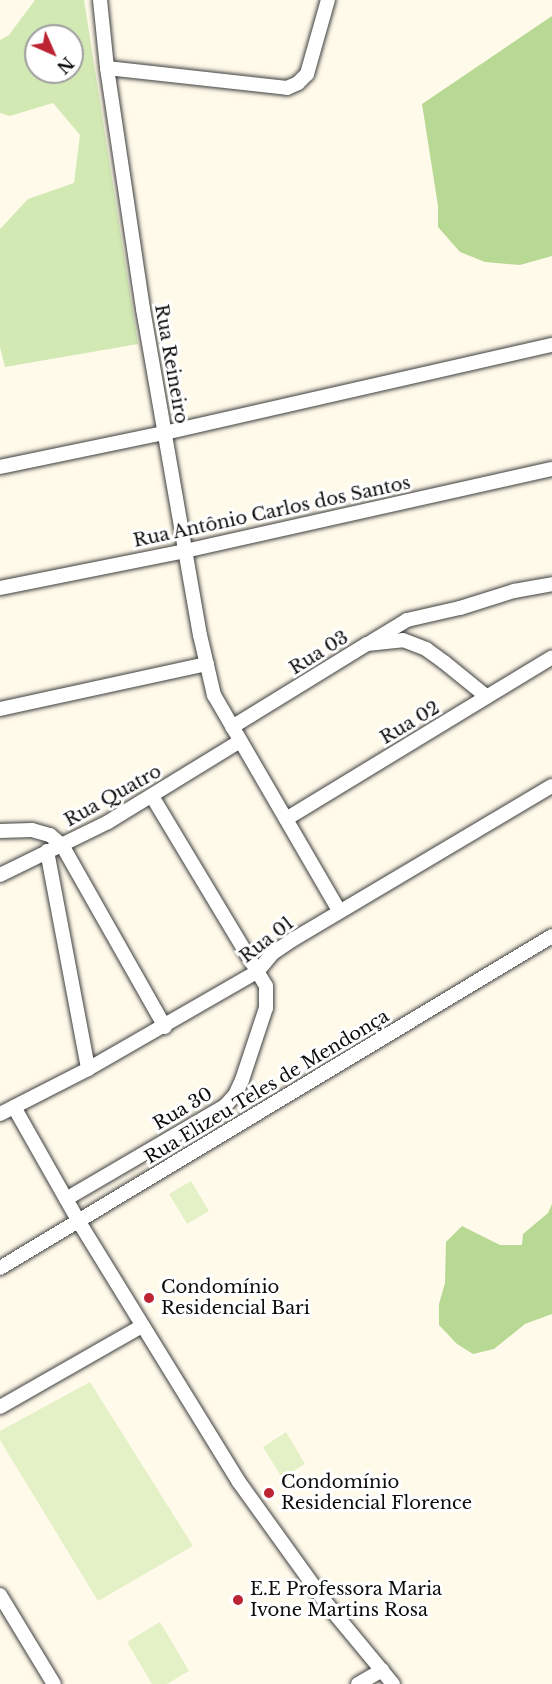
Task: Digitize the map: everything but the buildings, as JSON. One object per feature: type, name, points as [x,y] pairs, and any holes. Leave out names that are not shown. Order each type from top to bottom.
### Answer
[{"type":"street","name":"Rua Reineiro","points":[[100,0],[107,68],[164,433],[214,696],[339,912]]},
{"type":"street","points":[[107,68],[287,88],[298,83],[307,74],[328,0]]},
{"type":"street","points":[[0,467],[164,433],[552,345]]},
{"type":"street","name":"Rua Antônio Carlos dos Santos","points":[[0,588],[185,550],[552,469]]},
{"type":"street","points":[[367,644],[407,620],[460,608],[514,591],[552,584]]},
{"type":"street","name":"Rua 03","points":[[232,727],[367,644],[403,640],[426,649],[487,698]]},
{"type":"street","name":"Rua 02","points":[[286,819],[552,657]]},
{"type":"street","points":[[0,709],[207,664]]},
{"type":"street","name":"Rua Quatro","points":[[0,875],[62,845],[152,796],[240,741]]},
{"type":"street","name":"Rua 01","points":[[0,1114],[165,1027],[257,972],[273,952],[552,786]]},
{"type":"street","name":"Rua 30","points":[[66,1199],[225,1106],[235,1095],[266,1008],[266,986],[152,796]]},
{"type":"street","points":[[0,831],[32,830],[50,835],[62,845],[165,1027]]},
{"type":"street","points":[[47,851],[88,1069]]},
{"type":"street","name":"Rua Elizeu Teles de Mendonça","points":[[0,1268],[552,936]]},
{"type":"street","points":[[14,1107],[79,1222],[239,1482],[326,1603],[393,1684]]},
{"type":"street","points":[[0,1407],[142,1326]]},
{"type":"street","points":[[0,1595],[54,1684]]},
{"type":"street","points":[[358,1684],[382,1670]]},
{"type":"green space","points":[[35,0],[84,0],[138,344],[5,367],[0,347],[0,229],[28,199],[74,183],[80,135],[53,103],[10,116],[0,113],[0,40],[9,35]]},
{"type":"green space","points":[[552,16],[552,256],[520,265],[485,262],[460,252],[438,227],[438,206],[422,104]]},
{"type":"green space","points":[[191,1181],[209,1211],[187,1224],[169,1194]]},
{"type":"green space","points":[[552,1204],[552,1314],[525,1324],[494,1349],[473,1354],[457,1344],[439,1325],[439,1304],[445,1283],[446,1242],[462,1226],[500,1245],[522,1245],[523,1234],[548,1213]]},
{"type":"green space","points":[[90,1382],[193,1546],[98,1601],[0,1440],[0,1431]]},
{"type":"green space","points":[[286,1432],[305,1464],[282,1478],[263,1447]]},
{"type":"green space","points":[[160,1622],[189,1671],[167,1684],[152,1684],[127,1642]]},
{"type":"place","name":"Condomínio Residencial Bari","points":[[149,1298]]},
{"type":"place","name":"Condomínio Residencial Florence","points":[[269,1493]]},
{"type":"place","name":"E.E Professora Maria Ivone Martins Rosa","points":[[238,1600]]}]
